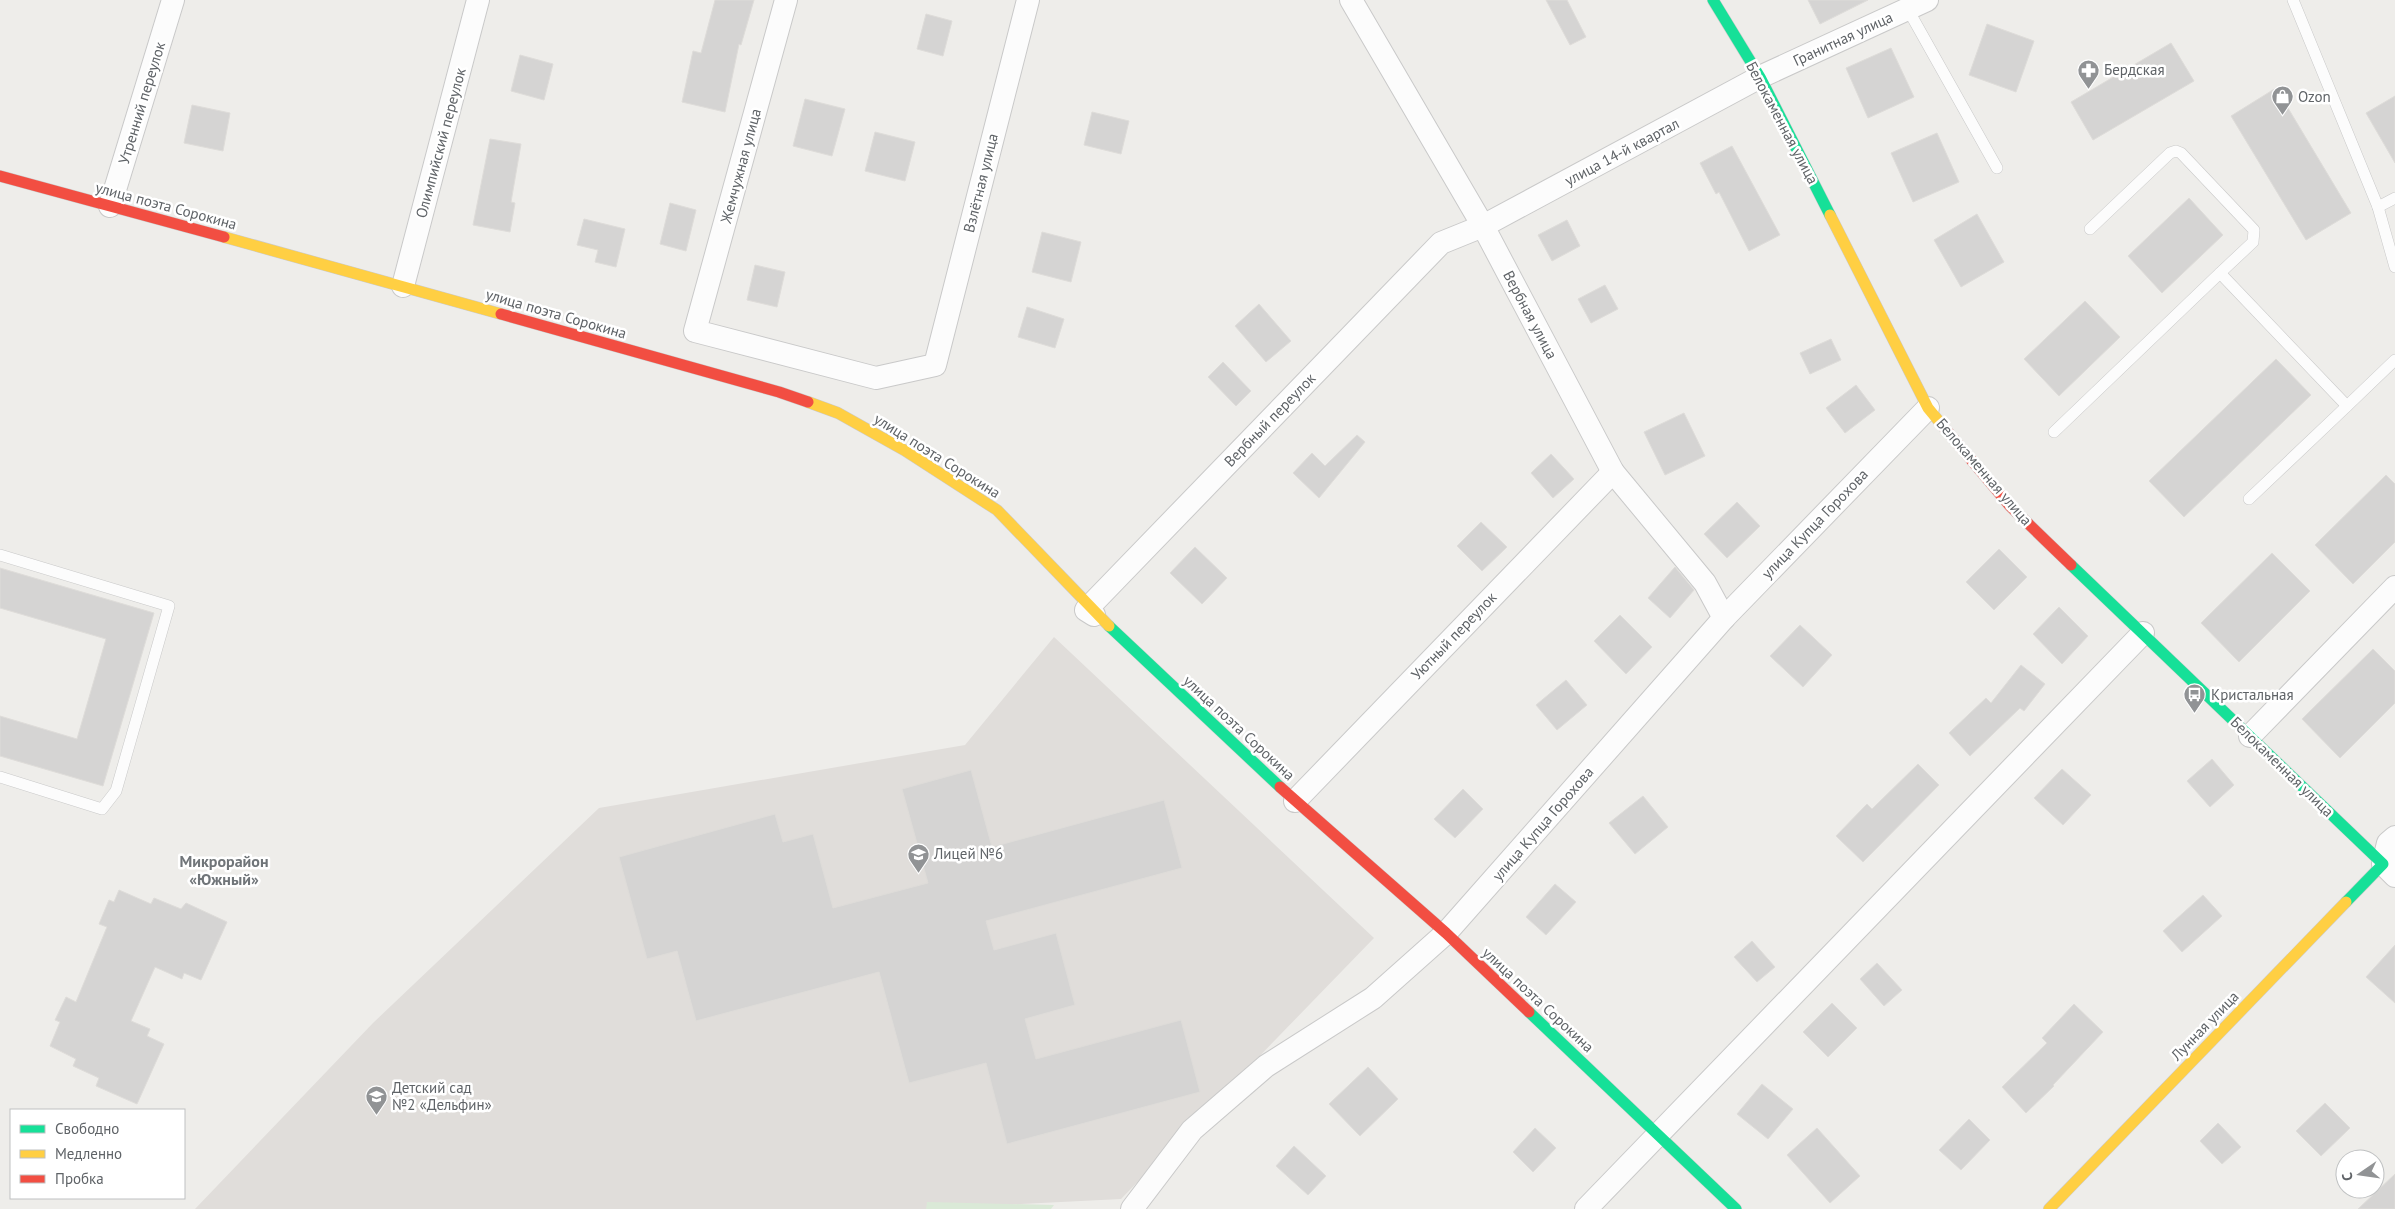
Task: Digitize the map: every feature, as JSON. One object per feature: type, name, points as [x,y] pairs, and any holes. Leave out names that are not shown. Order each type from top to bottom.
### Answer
[{"type":"street","name":"Утренний переулок","points":[[110,206],[174,0]]},
{"type":"street","name":"Олимпийский переулок","points":[[403,286],[478,0]]},
{"type":"street","name":"Жемчужная улица","points":[[786,0],[695,331],[876,378],[935,365]]},
{"type":"street","name":"Взлётная улица","points":[[935,365],[1028,0]]},
{"type":"street","name":"Вербная улица","points":[[1351,0],[1484,226],[1613,472],[1705,583],[1724,618]]},
{"type":"street","name":"Белокаменная улица","points":[[1713,0],[1760,77],[1928,408],[2010,506],[2389,870]]},
{"type":"street","name":"Гранитная улица","points":[[1760,77],[1912,3]]},
{"type":"street","name":"улица 14-й квартал","points":[[1484,226],[1760,77]]},
{"type":"street","name":"улица поэта Сорокина","points":[[0,176],[770,389],[838,413],[904,450],[997,510],[1107,624],[1294,801],[1446,933],[1736,1209]]},
{"type":"street","name":"Вербный переулок","points":[[1107,624],[1086,610],[1441,243],[1484,226]]},
{"type":"street","name":"улица Купца Горохова","points":[[1132,1209],[1192,1130],[1266,1066],[1373,998],[1446,933],[1724,618],[1928,408]]},
{"type":"street","name":"Уютный переулок","points":[[1294,801],[1613,472]]},
{"type":"street","points":[[2250,736],[2395,588]]},
{"type":"street","points":[[1586,1209],[2143,633]]},
{"type":"street","points":[[2389,870],[2388,843],[2395,837]]},
{"type":"street","name":"Лунная улица","points":[[2049,1209],[2389,870]]},
{"type":"lane","points":[[2293,0],[2378,206],[2395,267]]},
{"type":"lane","points":[[1912,3],[1997,168]]},
{"type":"lane","points":[[2054,432],[2253,242],[2254,230],[2181,153],[2176,151],[2170,152],[2090,229]]},
{"type":"lane","points":[[2378,206],[2395,198]]},
{"type":"lane","points":[[2220,273],[2347,406]]},
{"type":"lane","points":[[2249,499],[2395,360]]},
{"type":"lane","points":[[0,555],[169,606],[116,791],[102,809],[0,777]]},
{"type":"shaded area","name":"Лицей №6","points":[[1054,637],[1374,938],[1121,1199],[925,1209],[195,1209],[373,1023],[599,808],[965,745]]},
{"type":"green space","points":[[927,1202],[1054,1205],[1051,1209],[926,1209]]},
{"type":"building","points":[[715,0],[754,0],[741,45],[739,44],[725,112],[682,102],[693,51],[701,53]]},
{"type":"building","points":[[1546,0],[1567,0],[1586,37],[1570,45]]},
{"type":"building","points":[[1808,0],[1868,0],[1820,24]]},
{"type":"building","points":[[926,14],[952,21],[943,56],[917,49]]},
{"type":"building","points":[[1987,24],[2034,41],[2016,92],[1969,75]]},
{"type":"building","points":[[2171,43],[2194,81],[2093,140],[2071,102]]},
{"type":"building","points":[[1891,48],[1914,97],[1868,118],[1846,68]]},
{"type":"building","points":[[520,55],[553,64],[544,100],[511,91]]},
{"type":"building","points":[[2276,88],[2351,213],[2306,240],[2231,116]]},
{"type":"building","points":[[2395,96],[2395,163],[2366,113]]},
{"type":"building","points":[[805,99],[845,109],[832,156],[793,146]]},
{"type":"building","points":[[192,105],[230,113],[223,151],[184,143]]},
{"type":"building","points":[[1092,112],[1129,121],[1121,154],[1084,145]]},
{"type":"building","points":[[875,132],[915,142],[905,181],[865,171]]},
{"type":"building","points":[[1937,133],[1959,182],[1913,202],[1891,153]]},
{"type":"building","points":[[490,139],[521,144],[511,202],[515,203],[510,232],[473,225]]},
{"type":"building","points":[[1732,146],[1780,235],[1749,251],[1719,192],[1716,194],[1700,163]]},
{"type":"building","points":[[2189,198],[2223,235],[2162,293],[2128,256]]},
{"type":"building","points":[[670,203],[696,210],[686,251],[660,244]]},
{"type":"building","points":[[1977,214],[2004,262],[1961,287],[1934,240]]},
{"type":"building","points":[[584,219],[625,229],[616,267],[595,262],[598,250],[577,245]]},
{"type":"building","points":[[1567,220],[1580,246],[1552,261],[1538,235]]},
{"type":"building","points":[[1042,232],[1081,242],[1071,282],[1032,272]]},
{"type":"building","points":[[755,265],[785,272],[777,307],[747,300]]},
{"type":"building","points":[[1605,285],[1618,309],[1591,323],[1578,299]]},
{"type":"building","points":[[2085,301],[2120,337],[2059,396],[2024,359]]},
{"type":"building","points":[[1259,304],[1291,341],[1266,362],[1235,326]]},
{"type":"building","points":[[1027,307],[1064,319],[1055,348],[1018,337]]},
{"type":"building","points":[[1831,339],[1841,360],[1810,374],[1800,353]]},
{"type":"building","points":[[2276,359],[2311,395],[2184,517],[2149,481]]},
{"type":"building","points":[[1223,362],[1251,391],[1236,406],[1208,377]]},
{"type":"building","points":[[1856,385],[1875,410],[1845,433],[1826,408]]},
{"type":"building","points":[[1684,413],[1705,456],[1665,475],[1644,432]]},
{"type":"building","points":[[1357,435],[1365,442],[1319,498],[1293,473],[1312,453],[1325,466]]},
{"type":"building","points":[[1551,454],[1574,479],[1553,498],[1531,473]]},
{"type":"building","points":[[2386,475],[2395,484],[2395,542],[2353,584],[2315,545]]},
{"type":"building","points":[[1737,502],[1760,526],[1727,558],[1704,534]]},
{"type":"building","points":[[1481,522],[1507,547],[1482,571],[1457,546]]},
{"type":"building","points":[[1195,547],[1227,578],[1202,604],[1170,573]]},
{"type":"building","points":[[1999,549],[2027,577],[1994,610],[1966,582]]},
{"type":"building","points":[[2272,553],[2310,591],[2239,662],[2201,623]]},
{"type":"building","points":[[1675,567],[1694,590],[1670,618],[1648,598]]},
{"type":"building","points":[[0,568],[154,613],[103,786],[0,756],[0,716],[77,739],[106,639],[0,608]]},
{"type":"building","points":[[2059,607],[2088,636],[2062,664],[2033,634]]},
{"type":"building","points":[[1620,615],[1652,647],[1626,674],[1594,641]]},
{"type":"building","points":[[1800,625],[1832,655],[1803,687],[1770,656]]},
{"type":"building","points":[[2373,649],[2395,671],[2395,703],[2340,758],[2302,719]]},
{"type":"building","points":[[2021,665],[2045,684],[2024,711],[2020,708],[1970,756],[1949,733],[1986,698],[1991,703]]},
{"type":"building","points":[[1566,680],[1587,705],[1557,730],[1536,705]]},
{"type":"building","points":[[2212,759],[2234,785],[2210,807],[2187,781]]},
{"type":"building","points":[[1918,764],[1939,785],[1863,862],[1836,836],[1867,804],[1872,809]]},
{"type":"building","points":[[2062,769],[2091,795],[2063,825],[2034,798]]},
{"type":"building","points":[[971,770],[992,847],[1164,800],[1182,868],[986,921],[994,950],[1056,933],[1075,1005],[1025,1019],[1036,1059],[1181,1020],[1200,1092],[1007,1144],[986,1063],[909,1083],[879,972],[696,1021],[677,951],[647,959],[619,857],[775,814],[783,842],[813,834],[833,908],[928,883],[902,789]]},
{"type":"building","points":[[1463,789],[1483,809],[1455,838],[1434,819]]},
{"type":"building","points":[[1643,796],[1668,827],[1635,854],[1609,823]]},
{"type":"building","points":[[1555,884],[1576,902],[1546,935],[1526,917]]},
{"type":"building","points":[[119,890],[151,904],[154,898],[181,909],[186,903],[227,922],[201,980],[184,973],[182,979],[155,967],[131,1021],[150,1029],[147,1036],[164,1044],[137,1104],[96,1086],[99,1078],[73,1066],[76,1059],[50,1046],[60,1022],[55,1020],[66,997],[76,1002],[107,927],[99,924],[109,900],[114,902]]},
{"type":"building","points":[[2203,895],[2222,916],[2182,952],[2163,931]]},
{"type":"building","points":[[1752,941],[1775,967],[1757,982],[1734,957]]},
{"type":"building","points":[[2395,945],[2395,1003],[2366,977]]},
{"type":"building","points":[[1877,963],[1902,990],[1884,1006],[1860,979]]},
{"type":"building","points":[[1832,1003],[1857,1028],[1828,1057],[1803,1032]]},
{"type":"building","points":[[2074,1004],[2103,1032],[2054,1086],[2026,1113],[2002,1087],[2047,1043],[2042,1038]]},
{"type":"building","points":[[1368,1067],[1398,1099],[1360,1136],[1329,1104]]},
{"type":"building","points":[[1762,1084],[1793,1109],[1768,1139],[1737,1114]]},
{"type":"building","points":[[2325,1103],[2350,1128],[2321,1156],[2296,1131]]},
{"type":"building","points":[[1969,1119],[1990,1140],[1961,1170],[1939,1150]]},
{"type":"building","points":[[2218,1123],[2241,1147],[2222,1164],[2200,1141]]},
{"type":"building","points":[[1535,1128],[1556,1148],[1533,1172],[1513,1152]]},
{"type":"building","points":[[1817,1128],[1860,1176],[1830,1203],[1787,1155]]},
{"type":"building","points":[[1294,1146],[1326,1176],[1308,1195],[1276,1166]]},
{"type":"building","points":[[2395,1174],[2395,1209],[2358,1209],[2369,1199],[2385,1199],[2385,1183]]},
{"type":"traffic: fast","points":[[1713,0],[1760,77],[1830,215]]},
{"type":"traffic: fast","points":[[2071,565],[2383,864],[2346,902]]},
{"type":"traffic: fast","points":[[1109,626],[1280,787]]},
{"type":"traffic: fast","points":[[1529,1012],[1736,1209]]},
{"type":"traffic: slow","points":[[1830,215],[1928,408],[1942,425]]},
{"type":"traffic: slow","points":[[224,237],[501,314]]},
{"type":"traffic: slow","points":[[808,402],[838,413],[904,450],[997,510],[1109,626]]},
{"type":"traffic: slow","points":[[2049,1209],[2346,902]]},
{"type":"traffic: jam","points":[[0,176],[224,237]]},
{"type":"traffic: jam","points":[[501,314],[779,392],[808,402]]},
{"type":"traffic: jam","points":[[1942,425],[2010,506],[2071,565]]},
{"type":"traffic: jam","points":[[1280,787],[1446,933],[1529,1012]]},
{"type":"place","name":"Бердская","points":[[2088,89]]},
{"type":"place","name":"Ozon","points":[[2282,116]]},
{"type":"place","name":"Кристальная","points":[[2195,714]]},
{"type":"place","name":"Лицей №6","points":[[918,873]]},
{"type":"place","name":"Детский сад №2 «Дельфин»","points":[[376,1116]]},
{"type":"district","name":"Микрорайон «Южный»","points":[[224,870]]}]
